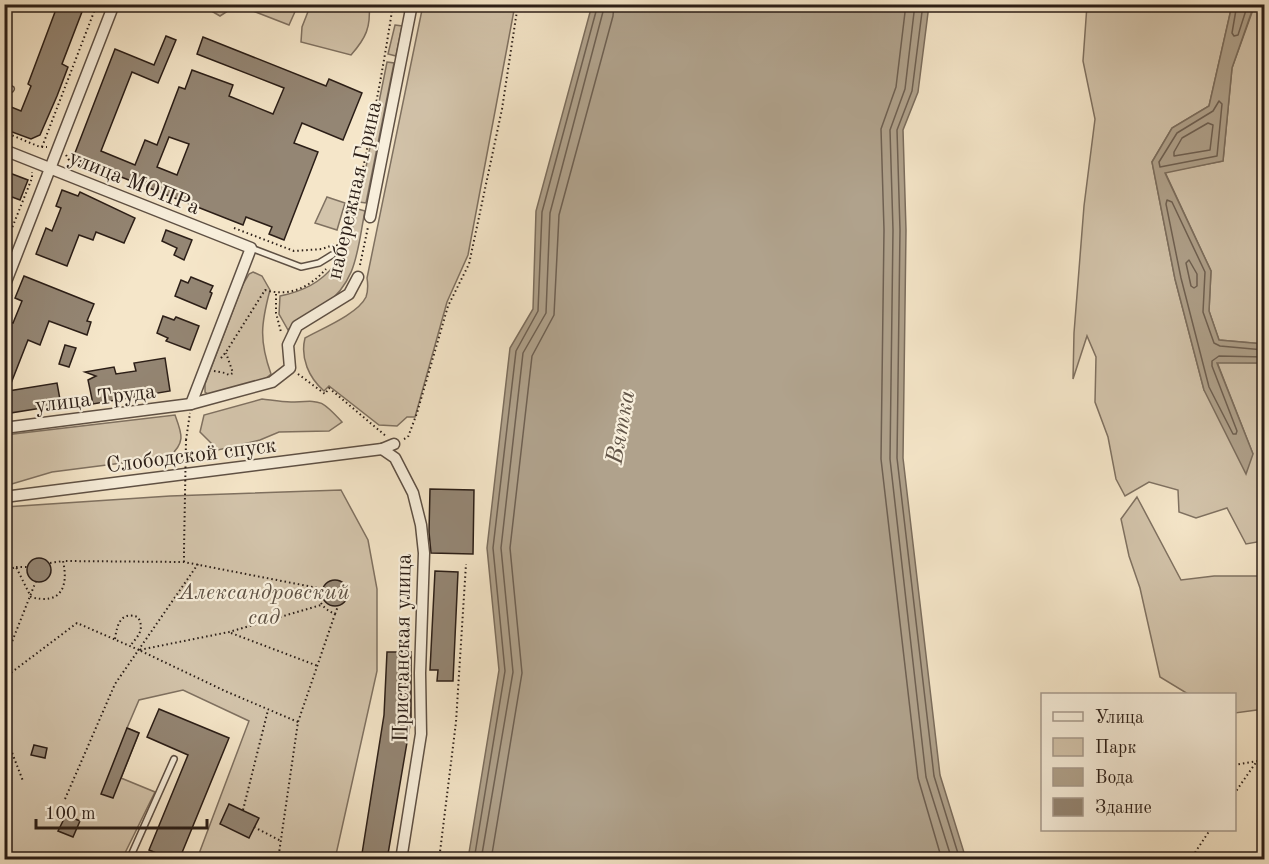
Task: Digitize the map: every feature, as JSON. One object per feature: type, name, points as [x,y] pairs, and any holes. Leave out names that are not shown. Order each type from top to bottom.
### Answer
[{"type":"street","points":[[4,287],[114,4]]},
{"type":"street","name":"набережная Грина","points":[[370,217],[412,4]]},
{"type":"street","name":"улица МОПРа","points":[[4,150],[251,248]]},
{"type":"street","points":[[191,404],[251,248]]},
{"type":"street","name":"набережная Грина","points":[[191,404],[272,382],[290,368],[288,345],[297,326],[349,294],[358,277]]},
{"type":"street","name":"улица Труда","points":[[4,429],[191,404]]},
{"type":"street","name":"Слободской спуск","points":[[4,497],[382,448],[394,444]]},
{"type":"street","name":"Пристанская улица","points":[[382,448],[395,458],[413,493],[421,525],[423,553],[421,734],[401,860]]},
{"type":"lane","points":[[4,86],[12,89]]},
{"type":"lane","points":[[251,248],[301,267],[319,263],[334,256]]},
{"type":"lane","points":[[129,860],[174,759]]},
{"type":"path","points":[[42,147],[97,4]]},
{"type":"path","points":[[334,256],[349,233],[356,205],[385,58],[393,4]]},
{"type":"path","points":[[408,437],[448,306],[469,264],[502,109],[518,4]]},
{"type":"path","points":[[4,132],[47,147]]},
{"type":"path","points":[[66,155],[71,165]]},
{"type":"path","points":[[4,248],[33,178],[31,169]]},
{"type":"path","name":"набережная Грина","points":[[358,277],[370,217]]},
{"type":"path","points":[[233,228],[294,251],[322,249],[336,244],[340,250]]},
{"type":"path","points":[[220,358],[265,290],[287,293],[300,289],[314,281],[330,264]]},
{"type":"path","points":[[277,293],[275,303],[277,322],[288,345]]},
{"type":"path","points":[[214,365],[208,371],[229,375],[233,373],[226,352]]},
{"type":"path","points":[[306,379],[325,394],[329,388],[373,424]]},
{"type":"path","points":[[184,562],[186,440]]},
{"type":"path","points":[[16,567],[31,597],[44,601],[53,599],[64,585],[63,561]]},
{"type":"path","points":[[50,564],[63,561],[198,564],[320,589],[318,595],[321,604],[335,614]]},
{"type":"path","points":[[65,799],[115,684],[198,564]]},
{"type":"path","points":[[439,860],[456,722],[466,564]]},
{"type":"path","points":[[4,570],[28,567]]},
{"type":"path","points":[[4,662],[36,581]]},
{"type":"path","points":[[139,650],[230,632],[321,604]]},
{"type":"path","points":[[278,860],[298,722],[338,606]]},
{"type":"path","points":[[115,639],[119,622],[123,617],[130,615],[138,617],[142,624],[141,632],[130,646]]},
{"type":"path","points":[[4,678],[77,623],[298,722]]},
{"type":"path","points":[[230,632],[318,666]]},
{"type":"path","points":[[4,649],[10,648]]},
{"type":"path","points":[[243,810],[268,710]]},
{"type":"path","points":[[4,732],[23,781]]},
{"type":"path","points":[[1236,765],[1264,760]]},
{"type":"path","points":[[1236,791],[1257,761]]},
{"type":"path","points":[[254,827],[282,841]]},
{"type":"path","points":[[1190,860],[1209,831]]},
{"type":"green space","points":[[256,4],[298,5],[289,25],[253,11]]},
{"type":"green space","points":[[311,4],[369,5],[366,32],[351,55],[301,42],[302,27]]},
{"type":"green space","points":[[201,5],[237,5],[220,16]]},
{"type":"green space","points":[[423,5],[515,5],[468,255],[447,302],[415,417],[407,417],[397,426],[379,425],[329,386],[324,391],[319,386],[307,367],[304,345],[305,338],[347,315],[366,297],[367,278]]},
{"type":"green space","points":[[1087,5],[1232,5],[1209,106],[1172,128],[1152,162],[1175,279],[1204,390],[1253,454],[1217,362],[1264,363],[1264,492],[1258,506],[1263,541],[1246,544],[1227,508],[1196,518],[1179,512],[1178,490],[1149,482],[1125,496],[1116,479],[1108,437],[1095,402],[1096,357],[1087,336],[1073,379],[1074,333],[1084,206],[1095,119],[1083,61]]},
{"type":"green space","points":[[1254,7],[1264,13],[1264,344],[1219,340],[1209,311],[1211,271],[1165,172],[1223,161],[1232,68]]},
{"type":"green space","points":[[395,25],[402,26],[396,56],[388,54]]},
{"type":"green space","points":[[387,62],[394,63],[366,203],[359,202]]},
{"type":"green space","points":[[327,197],[345,203],[337,230],[315,223]]},
{"type":"green space","points":[[358,209],[365,211],[350,275],[335,297],[288,330],[279,314],[280,296],[312,285],[333,266],[348,241]]},
{"type":"green space","points":[[253,272],[262,276],[270,290],[265,313],[263,341],[271,374],[263,381],[211,396],[205,392],[205,384],[243,284]]},
{"type":"green space","points":[[262,399],[320,403],[342,422],[329,431],[279,432],[260,440],[218,450],[200,432],[204,415]]},
{"type":"green space","points":[[175,415],[181,438],[178,447],[169,457],[52,472],[5,486],[5,435]]},
{"type":"green space","name":"Александровский сад","points":[[341,490],[368,540],[377,589],[377,671],[335,859],[197,859],[249,721],[183,690],[139,700],[127,728],[139,733],[121,778],[155,792],[122,859],[5,860],[5,507],[170,496]]},
{"type":"green space","points":[[1137,497],[1181,580],[1214,576],[1264,576],[1261,605],[1264,621],[1264,709],[1236,713],[1236,693],[1186,693],[1160,677],[1140,588],[1129,556],[1121,519]]},
{"type":"water","name":"Вятка","points":[[592,5],[929,5],[918,92],[903,130],[906,230],[903,458],[940,775],[966,859],[468,859],[499,670],[487,548],[510,348],[533,309],[536,211]]},
{"type":"water","points":[[1232,5],[1254,5],[1232,68],[1223,161],[1165,173],[1211,271],[1209,311],[1219,340],[1264,344],[1264,363],[1217,363],[1253,454],[1246,474],[1204,390],[1175,279],[1152,162],[1172,128],[1209,106]]},
{"type":"building","points":[[58,4],[85,4],[62,64],[68,67],[57,96],[40,135],[31,139],[4,129],[4,104],[21,111],[31,86],[28,84]]},
{"type":"building","points":[[166,36],[176,40],[158,83],[132,72],[101,151],[135,165],[145,140],[157,145],[179,87],[185,89],[192,70],[233,85],[229,96],[273,114],[284,88],[197,54],[203,37],[326,86],[329,79],[362,93],[343,140],[302,123],[294,143],[318,152],[284,240],[269,234],[272,227],[246,217],[243,225],[73,158],[115,49],[154,65]],"holes":[[[169,137],[189,144],[177,175],[157,167]]]},
{"type":"building","points":[[7,172],[28,180],[20,200],[4,194],[4,178]]},
{"type":"building","points":[[62,190],[78,196],[80,192],[135,218],[124,243],[96,232],[93,240],[79,235],[67,266],[36,254],[46,228],[52,231],[61,208],[56,206]]},
{"type":"building","points":[[166,230],[192,240],[184,260],[174,255],[177,248],[162,241]]},
{"type":"building","points":[[24,276],[94,304],[87,321],[91,322],[87,335],[49,321],[40,345],[28,340],[8,391],[57,383],[61,405],[4,414],[4,328],[7,321],[13,323],[22,301],[15,298]]},
{"type":"building","points":[[191,277],[213,286],[206,309],[175,296],[181,280],[188,283]]},
{"type":"building","points":[[163,316],[174,320],[176,317],[199,326],[190,350],[166,341],[168,338],[157,333]]},
{"type":"building","points":[[65,345],[76,348],[69,367],[59,364]]},
{"type":"building","points":[[165,358],[170,391],[93,404],[88,380],[96,376],[85,372],[114,367],[116,374],[136,371],[134,363]]},
{"type":"building","points":[[430,489],[474,490],[473,554],[431,553]]},
{"type":"building","points":[[39,558],[44,559],[50,565],[50,575],[44,581],[39,582],[34,581],[28,575],[27,570],[28,565],[34,559]]},
{"type":"building","points":[[435,571],[458,572],[453,681],[437,681],[438,670],[430,670]]},
{"type":"building","points":[[335,580],[344,584],[348,593],[344,602],[335,606],[326,602],[322,593],[326,584]]},
{"type":"building","points":[[387,652],[411,652],[411,719],[387,860],[361,860],[384,715]]},
{"type":"building","points":[[159,709],[229,738],[179,860],[173,860],[149,850],[188,755],[147,737]]},
{"type":"building","points":[[127,728],[139,733],[113,798],[101,794]]},
{"type":"building","points":[[34,745],[47,748],[45,758],[31,755]]},
{"type":"building","points":[[229,804],[259,818],[249,838],[220,824]]},
{"type":"building","points":[[66,815],[80,821],[73,837],[58,831]]}]
